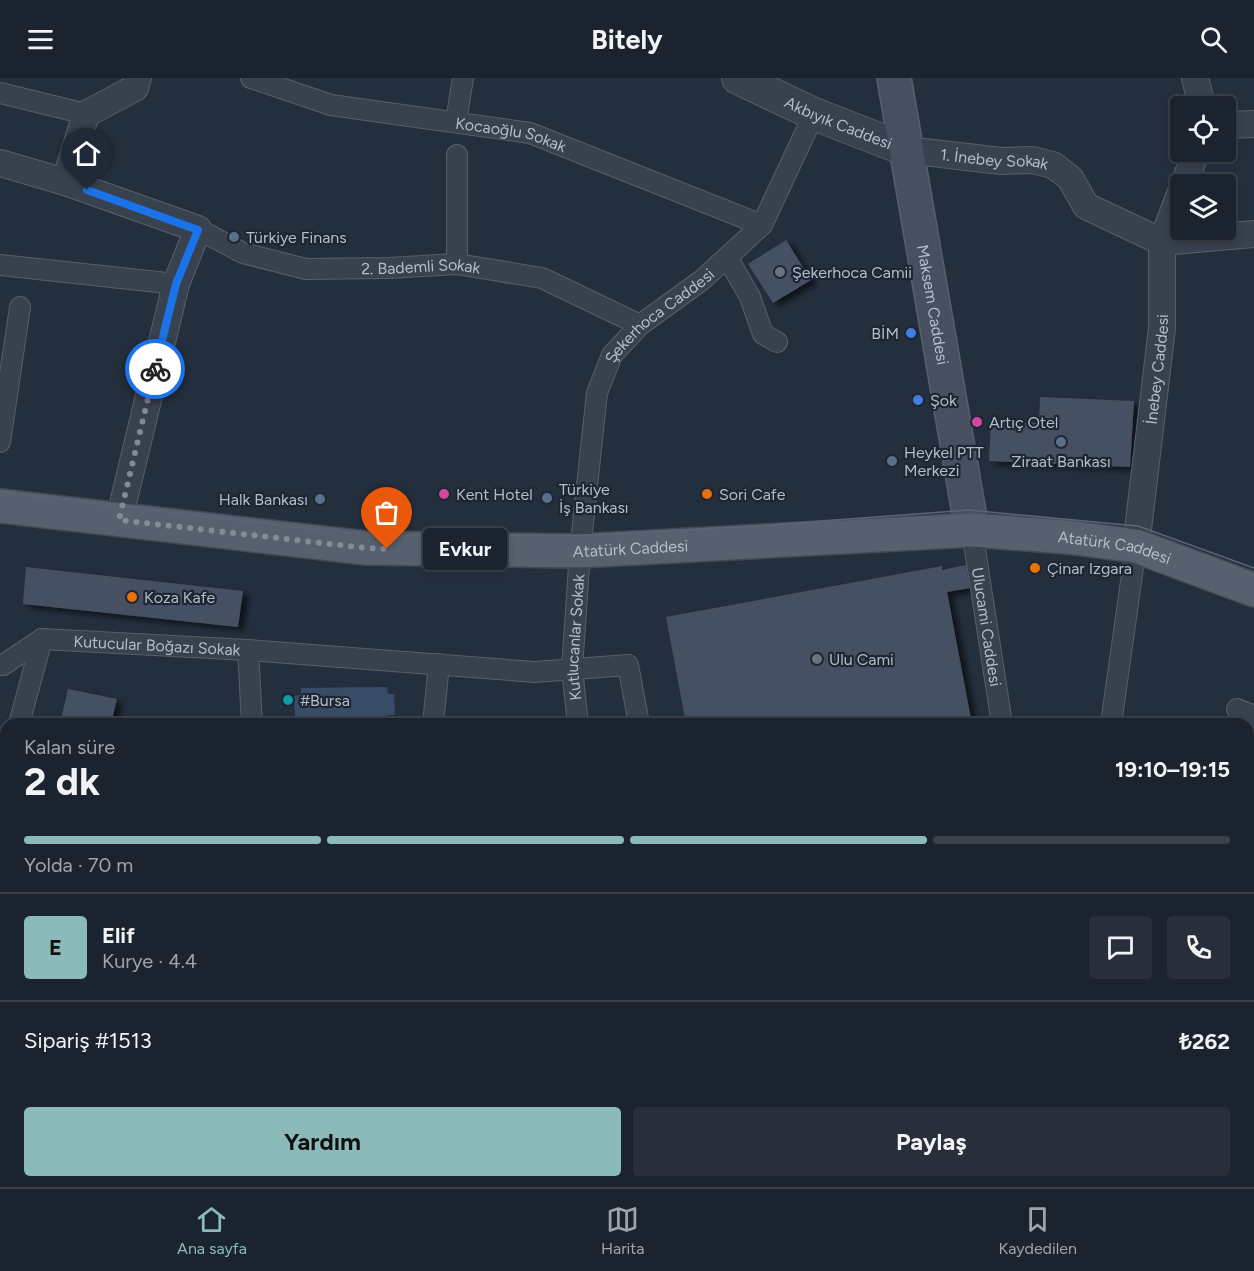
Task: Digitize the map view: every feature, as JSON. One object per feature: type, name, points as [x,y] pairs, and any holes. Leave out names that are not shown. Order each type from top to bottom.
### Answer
[{"type":"main road","name":"Maksem Caddesi","points":[[894,78],[972,530]]},
{"type":"main road","name":"Atatürk Caddesi","points":[[0,506],[366,548],[580,551],[972,530],[1067,537],[1136,546],[1254,590]]},
{"type":"street","points":[[0,93],[86,114],[135,88],[138,78]]},
{"type":"street","name":"Kocaoğlu Sokak","points":[[251,78],[331,105],[530,133],[762,225]]},
{"type":"street","points":[[456,121],[463,78]]},
{"type":"street","name":"Akbıyık Caddesi","points":[[738,78],[814,114],[907,150]]},
{"type":"street","points":[[1196,78],[1200,96]]},
{"type":"street","points":[[65,182],[86,114]]},
{"type":"street","name":"Şekerhoca Caddesi","points":[[580,551],[597,393],[612,355],[640,325],[702,280],[762,225],[814,114]]},
{"type":"street","points":[[1236,125],[1254,124]]},
{"type":"street","name":"1. İnebey Sokak","points":[[907,150],[1001,161],[1032,160],[1053,165],[1070,178],[1086,206],[1162,242]]},
{"type":"street","points":[[457,155],[457,264]]},
{"type":"street","points":[[0,163],[65,182],[198,230],[176,284],[119,520]]},
{"type":"street","name":"İnebey Caddesi","points":[[1136,546],[1162,328],[1162,242],[1170,221]]},
{"type":"street","name":"2. Bademli Sokak","points":[[198,230],[243,253],[306,269],[457,264],[542,278],[640,325]]},
{"type":"street","points":[[1162,242],[1254,234]]},
{"type":"street","points":[[727,257],[750,297],[763,334],[777,342]]},
{"type":"street","points":[[0,265],[176,284]]},
{"type":"street","points":[[0,442],[20,307]]},
{"type":"street","name":"Ulucami Caddesi","points":[[972,530],[1001,718]]},
{"type":"street","points":[[1112,718],[1136,546]]},
{"type":"street","name":"Kutlucanlar Sokak","points":[[577,718],[572,669],[580,551]]},
{"type":"street","points":[[0,664],[3,665],[42,639]]},
{"type":"street","points":[[22,718],[42,639]]},
{"type":"street","name":"Kutucular Boğazı Sokak","points":[[42,639],[248,650],[252,718]]},
{"type":"street","points":[[248,650],[535,672],[628,665],[638,718]]},
{"type":"street","points":[[434,718],[439,664]]},
{"type":"water","points":[[387,687],[388,694],[394,694],[395,715],[387,715],[387,718],[295,718],[294,696],[301,695],[301,688]]},
{"type":"building","name":"Şekerhoca Camii","points":[[786,240],[811,280],[773,303],[748,264]]},
{"type":"building","name":"Ziraat Bankası","points":[[1040,397],[1134,401],[1130,467],[989,461],[991,421],[1039,423]]},
{"type":"building","name":"Ulu Cami","points":[[966,565],[970,588],[947,592],[971,718],[685,718],[666,617],[942,566],[942,570]]},
{"type":"building","name":"Koza Kafe","points":[[26,567],[243,591],[238,627],[23,604]]},
{"type":"building","points":[[68,689],[117,699],[112,718],[61,718]]},
{"type":"tram line","points":[[0,492],[372,536],[582,535],[757,526],[969,510],[1138,526],[1254,568]]},
{"type":"way so far","points":[[155,369],[119,520],[387,549]]},
{"type":"place","name":"Türkiye Finans","points":[[234,237]]},
{"type":"place","name":"Şekerhoca Camii","points":[[780,272]]},
{"type":"place","name":"BİM","points":[[911,333]]},
{"type":"place","name":"Şok","points":[[918,400]]},
{"type":"place","name":"Artıç Otel","points":[[977,422]]},
{"type":"place","name":"Ziraat Bankası","points":[[1061,442]]},
{"type":"place","name":"Heykel PTT Merkezi","points":[[892,461]]},
{"type":"place","name":"Kent Hotel","points":[[444,494]]},
{"type":"place","name":"Sori Cafe","points":[[707,494]]},
{"type":"place","name":"Türkiye İş Bankası","points":[[547,498]]},
{"type":"place","name":"Halk Bankası","points":[[320,499]]},
{"type":"place","name":"Evkur","points":[[387,549]]},
{"type":"place","name":"Çinar Izgara","points":[[1035,568]]},
{"type":"place","name":"Koza Kafe","points":[[132,597]]},
{"type":"place","name":"Ulu Cami","points":[[817,659]]},
{"type":"place","name":"#Bursa","points":[[288,700]]},
{"type":"route","points":[[87,190],[198,230],[176,284],[155,369]]}]
